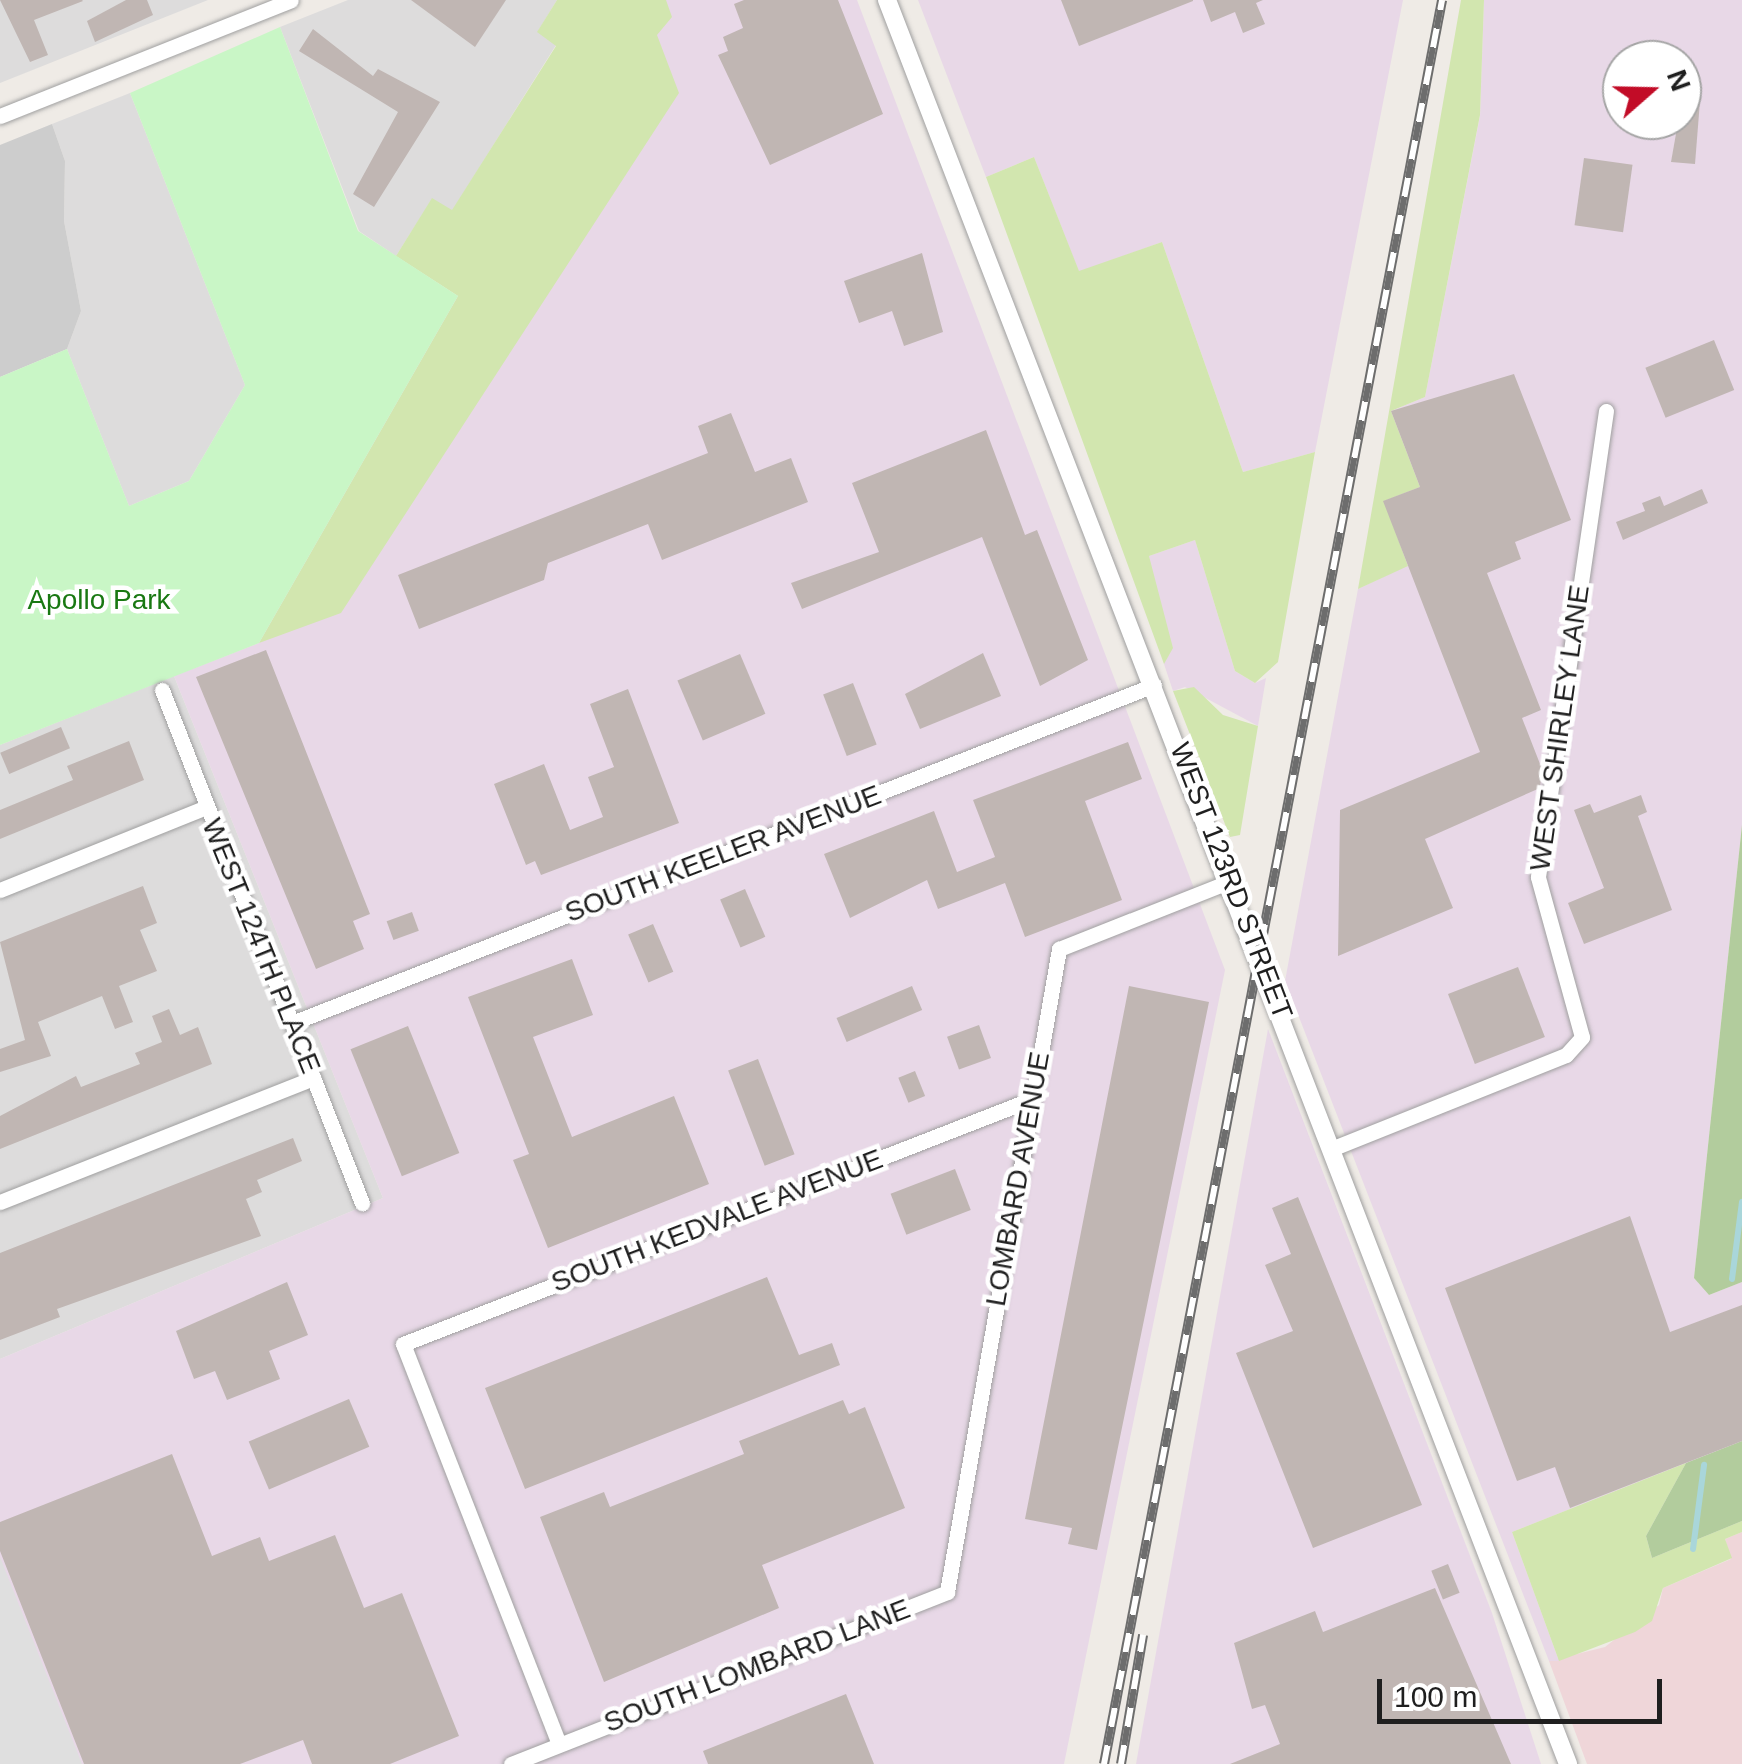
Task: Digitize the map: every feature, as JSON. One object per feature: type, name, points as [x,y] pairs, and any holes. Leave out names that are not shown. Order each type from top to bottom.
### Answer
[{"type":"street","points":[[0,116],[291,0]]},
{"type":"street","name":"WEST 123RD STREET","points":[[887,0],[1568,1764]]},
{"type":"street","name":"WEST SHIRLEY LANE","points":[[1331,1149],[1566,1055],[1582,1038],[1538,877],[1606,411]]},
{"type":"street","name":"SOUTH KEELER AVENUE","points":[[292,1024],[1154,684]]},
{"type":"street","name":"WEST 124TH PLACE","points":[[162,690],[362,1202]]},
{"type":"street","points":[[0,890],[206,808]]},
{"type":"street","name":"LOMBARD AVENUE","points":[[947,1592],[1059,949],[1230,881]]},
{"type":"street","points":[[0,1202],[314,1078]]},
{"type":"street","name":"SOUTH KEDVALE AVENUE","points":[[559,1744],[403,1344],[1032,1099]]},
{"type":"street","name":"SOUTH LOMBARD LANE","points":[[511,1764],[947,1592]]},
{"type":"shaded area","points":[[0,0],[208,0],[0,83]]},
{"type":"shaded area","points":[[348,0],[557,0],[538,31],[556,45],[452,211],[432,199],[396,256],[359,231],[280,27]]},
{"type":"shaded area","points":[[646,0],[857,0],[1225,970],[1064,1764],[0,1764],[0,1359],[383,1198],[174,676],[259,643],[458,296]]},
{"type":"shaded area","points":[[918,0],[1403,0],[1315,452],[1243,472],[1162,242],[1079,272],[1034,157],[986,177]]},
{"type":"shaded area","points":[[1484,0],[1742,0],[1742,825],[1694,1278],[1709,1295],[1742,1282],[1742,1441],[1512,1532],[1559,1661],[1549,1661],[1285,981],[1358,589],[1408,565],[1383,501],[1420,486],[1391,411],[1425,397],[1480,116]]},
{"type":"shaded area","points":[[130,93],[245,385],[189,481],[129,506],[67,349],[81,311],[64,221],[65,161],[52,124]]},
{"type":"shaded area","points":[[52,124],[65,161],[64,221],[81,311],[67,349],[0,377],[0,145]]},
{"type":"shaded area","points":[[1195,540],[1235,671],[1255,683],[1266,678],[1258,726],[1185,687],[1173,691],[1164,664],[1149,556]]},
{"type":"shaded area","points":[[174,676],[383,1198],[0,1359],[0,745]]},
{"type":"shaded area","points":[[1268,1029],[1492,1613],[1541,1764],[1136,1764]]},
{"type":"shaded area","points":[[1742,1532],[1742,1764],[1587,1764],[1549,1661],[1605,1647],[1659,1605],[1663,1588],[1731,1559],[1725,1539]]},
{"type":"shaded area","points":[[0,1557],[82,1764],[0,1764]]},
{"type":"green space","points":[[557,0],[666,0],[672,17],[657,35],[679,93],[341,613],[259,643],[458,296],[396,256],[432,198],[452,210],[556,46],[537,32]]},
{"type":"green space","points":[[1461,0],[1484,0],[1480,115],[1425,397],[1391,411],[1420,487],[1384,501],[1408,566],[1358,589]]},
{"type":"green space","name":"Apollo Park","points":[[280,27],[358,231],[458,296],[259,643],[0,745],[0,377],[67,349],[129,506],[189,481],[245,385],[130,93]]},
{"type":"green space","points":[[1034,157],[1079,271],[1162,242],[1243,472],[1315,452],[1278,662],[1255,683],[1235,671],[1195,540],[1149,556],[1173,648],[1164,664],[986,177]]},
{"type":"green space","points":[[1194,687],[1223,715],[1258,726],[1240,835],[1230,837],[1173,691]]},
{"type":"green space","points":[[1742,825],[1742,1282],[1709,1295],[1694,1278]]},
{"type":"green space","points":[[1742,1441],[1742,1521],[1652,1558],[1646,1536],[1686,1463]]},
{"type":"green space","points":[[1686,1463],[1646,1536],[1652,1558],[1742,1521],[1742,1532],[1725,1539],[1732,1558],[1663,1588],[1652,1621],[1635,1632],[1559,1661],[1512,1532]]},
{"type":"building","points":[[0,0],[83,1],[34,20],[48,55],[30,62]]},
{"type":"building","points":[[126,0],[147,0],[153,15],[95,42],[87,21]]},
{"type":"building","points":[[411,0],[506,0],[475,47]]},
{"type":"building","points":[[744,0],[838,0],[883,114],[770,165],[718,55],[728,51],[723,37],[743,28],[734,4]]},
{"type":"building","points":[[1061,0],[1193,0],[1193,1],[1079,46]]},
{"type":"building","points":[[1203,0],[1263,0],[1256,3],[1265,24],[1243,33],[1235,12],[1211,22]]},
{"type":"building","points":[[313,29],[373,76],[378,69],[440,102],[374,207],[353,194],[398,112],[299,51]]},
{"type":"building","points":[[1675,140],[1697,140],[1695,164],[1671,162]]},
{"type":"building","points":[[1584,158],[1633,165],[1623,232],[1575,225]]},
{"type":"building","points":[[922,253],[943,332],[904,346],[892,311],[859,323],[844,281]]},
{"type":"building","points":[[1714,340],[1734,390],[1666,418],[1645,368]]},
{"type":"building","points":[[1514,374],[1571,520],[1515,542],[1521,559],[1487,573],[1541,710],[1522,718],[1542,769],[1540,788],[1425,839],[1453,908],[1338,956],[1340,810],[1480,752],[1383,501],[1420,487],[1391,411]]},
{"type":"building","points":[[731,413],[755,472],[791,458],[808,502],[662,560],[648,524],[548,563],[544,580],[419,629],[398,575],[708,453],[698,426]]},
{"type":"building","points":[[986,430],[1025,535],[1037,530],[1088,660],[1040,686],[982,537],[802,609],[791,583],[879,552],[852,483]]},
{"type":"building","points":[[1702,489],[1708,503],[1623,540],[1616,522],[1645,511],[1642,503],[1660,496],[1664,506]]},
{"type":"building","points":[[266,650],[370,914],[353,921],[364,949],[316,969],[196,677]]},
{"type":"building","points":[[983,653],[1001,696],[920,729],[905,694]]},
{"type":"building","points":[[740,654],[765,714],[703,740],[677,681]]},
{"type":"building","points":[[853,683],[877,745],[847,756],[823,694]]},
{"type":"building","points":[[628,689],[679,823],[541,875],[535,861],[526,865],[494,784],[544,764],[570,830],[603,817],[588,777],[614,767],[590,704]]},
{"type":"building","points":[[61,727],[70,748],[9,774],[0,753]]},
{"type":"building","points":[[129,741],[144,780],[0,839],[0,810],[73,780],[67,766]]},
{"type":"building","points":[[1128,742],[1142,779],[1085,801],[1122,900],[1025,937],[1005,883],[938,909],[927,880],[850,918],[824,854],[934,811],[957,872],[995,857],[973,800]]},
{"type":"building","points":[[1641,795],[1647,812],[1638,816],[1672,910],[1584,944],[1568,903],[1604,888],[1574,810],[1590,804],[1594,813]]},
{"type":"building","points":[[143,886],[157,923],[140,930],[157,971],[119,986],[133,1022],[115,1029],[102,996],[38,1022],[51,1056],[0,1072],[0,1049],[25,1040],[0,942]]},
{"type":"building","points":[[745,889],[765,937],[740,947],[720,900]]},
{"type":"building","points":[[412,912],[419,931],[393,940],[387,921]]},
{"type":"building","points":[[653,924],[673,972],[648,982],[628,935]]},
{"type":"building","points":[[572,959],[593,1015],[533,1037],[572,1137],[674,1096],[709,1184],[548,1248],[513,1160],[529,1154],[468,997]]},
{"type":"building","points":[[1518,967],[1545,1037],[1475,1064],[1448,994]]},
{"type":"building","points":[[912,986],[922,1010],[847,1042],[837,1018]]},
{"type":"building","points":[[1129,986],[1209,1002],[1097,1550],[1068,1544],[1072,1528],[1025,1519]]},
{"type":"building","points":[[169,1009],[180,1035],[198,1027],[212,1064],[0,1149],[0,1116],[76,1076],[81,1087],[140,1064],[135,1053],[162,1042],[152,1016]]},
{"type":"building","points":[[979,1025],[991,1058],[959,1070],[947,1037]]},
{"type":"building","points":[[408,1026],[459,1153],[402,1176],[351,1049]]},
{"type":"building","points":[[758,1059],[795,1154],[765,1166],[728,1070]]},
{"type":"building","points":[[915,1071],[925,1096],[908,1103],[898,1078]]},
{"type":"building","points":[[293,1138],[302,1161],[257,1180],[262,1192],[246,1199],[261,1236],[57,1309],[60,1317],[0,1340],[0,1253]]},
{"type":"building","points":[[955,1169],[971,1210],[906,1235],[891,1194]]},
{"type":"building","points":[[1298,1197],[1422,1505],[1313,1548],[1236,1353],[1293,1331],[1265,1265],[1291,1254],[1272,1208]]},
{"type":"building","points":[[1630,1216],[1670,1332],[1742,1305],[1742,1441],[1570,1508],[1555,1467],[1517,1481],[1445,1288]]},
{"type":"building","points":[[767,1277],[799,1355],[832,1343],[840,1365],[525,1489],[485,1388]]},
{"type":"building","points":[[287,1282],[308,1335],[269,1351],[280,1379],[227,1400],[215,1371],[194,1379],[176,1331]]},
{"type":"building","points":[[349,1399],[369,1447],[269,1489],[249,1442]]},
{"type":"building","points":[[843,1400],[849,1414],[865,1407],[905,1508],[762,1565],[779,1608],[604,1682],[540,1517],[604,1492],[610,1507],[744,1454],[739,1441]]},
{"type":"building","points":[[172,1454],[212,1556],[260,1537],[269,1561],[335,1535],[364,1608],[402,1593],[459,1736],[390,1764],[312,1764],[303,1740],[240,1764],[84,1764],[0,1551],[0,1522]]},
{"type":"building","points":[[1448,1564],[1460,1593],[1443,1599],[1431,1571]]},
{"type":"building","points":[[1435,1588],[1511,1764],[1230,1764],[1280,1744],[1265,1705],[1252,1709],[1234,1643],[1315,1611],[1323,1632]]},
{"type":"building","points":[[846,1694],[874,1764],[708,1764],[703,1751]]},
{"type":"waterway","points":[[1732,1279],[1742,1202]]},
{"type":"waterway","points":[[1693,1549],[1704,1465]]},
{"type":"railway","points":[[1104,1764],[1442,0]]},
{"type":"railway","points":[[1121,1764],[1143,1635]]}]
